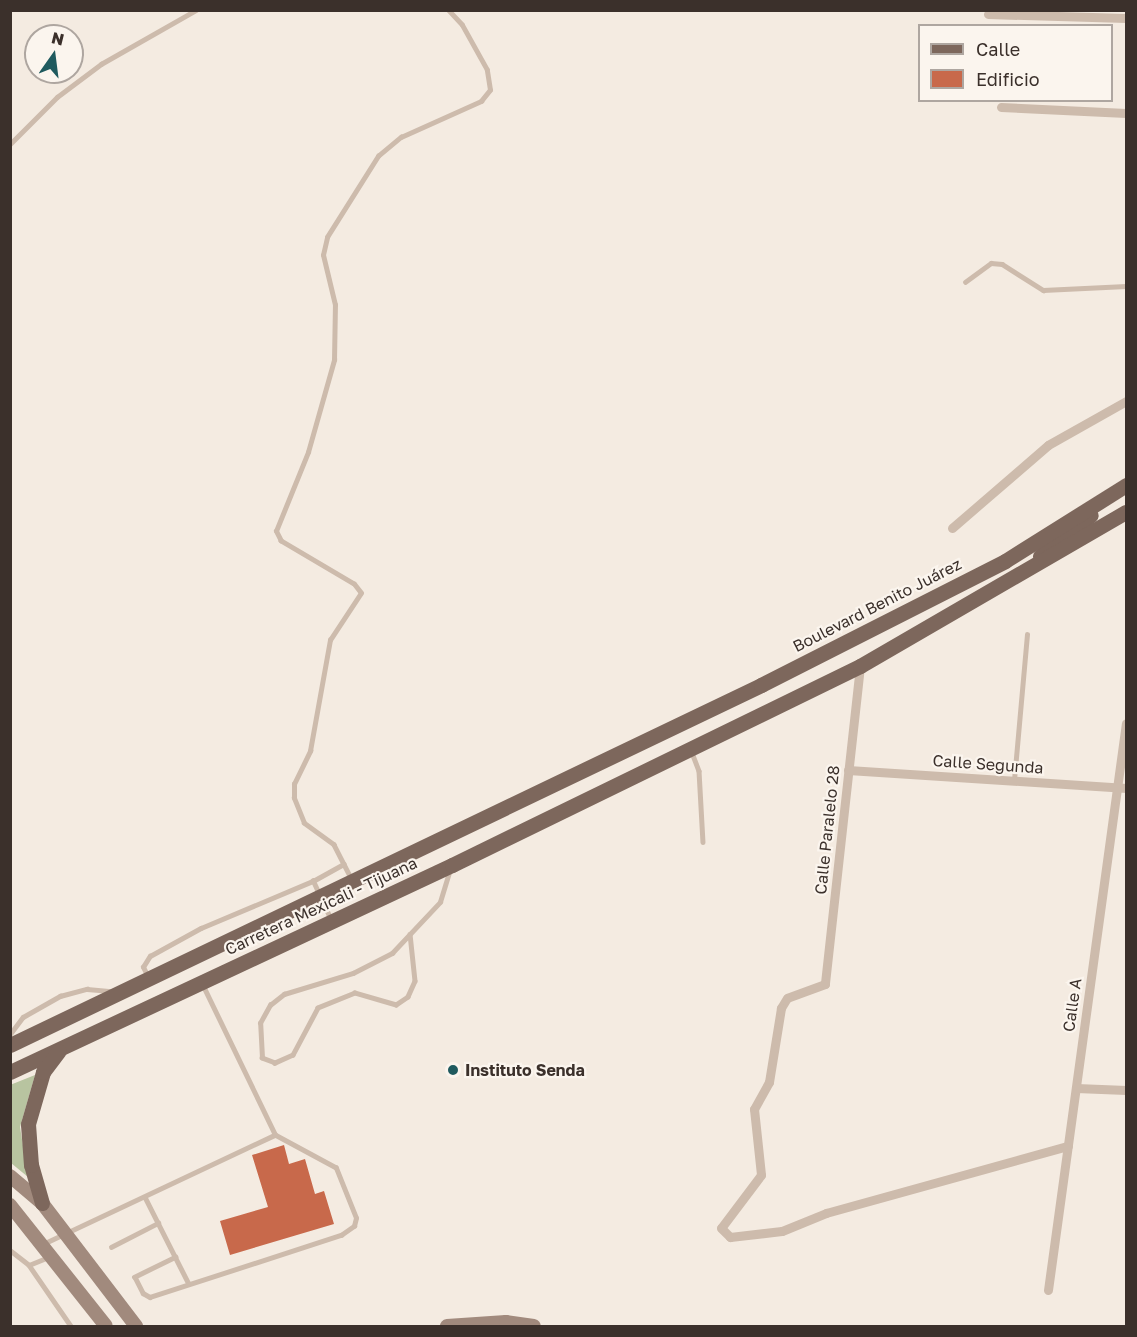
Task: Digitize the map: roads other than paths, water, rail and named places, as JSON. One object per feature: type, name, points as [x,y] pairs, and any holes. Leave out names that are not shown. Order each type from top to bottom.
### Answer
[{"type":"main road","name":"Boulevard Benito Juárez","points":[[637,746],[1005,561],[1126,485]]},
{"type":"main road","points":[[1023,576],[1023,566],[1079,529],[1100,503]]},
{"type":"main road","points":[[690,748],[860,666],[1023,576],[1126,512]]},
{"type":"main road","name":"Carretera Mexicali - Tijuana","points":[[10,1045],[323,899],[637,746]]},
{"type":"main road","name":"Carretera Mexicali - Tijuana","points":[[10,1072],[452,865],[690,748]]},
{"type":"main road","points":[[42,1203],[31,1166],[28,1124],[43,1072],[60,1049]]},
{"type":"main road","points":[[10,1176],[42,1203],[136,1326]]},
{"type":"main road","points":[[10,1205],[45,1243],[106,1326]]},
{"type":"main road","points":[[447,1326],[506,1322],[534,1326]]},
{"type":"street","points":[[988,14],[1126,18]]},
{"type":"street","points":[[1001,106],[1126,113]]},
{"type":"street","points":[[952,528],[1048,445],[1126,401]]},
{"type":"street","name":"Calle Paralelo 28","points":[[860,666],[825,984],[814,991],[787,998],[781,1008],[769,1082],[754,1109],[761,1175],[725,1216],[721,1228],[724,1234],[745,1237],[782,1231],[826,1213],[1068,1146]]},
{"type":"street","name":"Calle A","points":[[1048,1290],[1122,788],[1126,723]]},
{"type":"street","name":"Calle Segunda","points":[[848,770],[1122,788]]},
{"type":"street","points":[[1076,1088],[1126,1090]]},
{"type":"lane","points":[[10,144],[57,97],[101,63],[196,10]]},
{"type":"lane","points":[[354,884],[334,845],[304,824],[294,798],[294,784],[310,751],[330,640],[361,593],[354,584],[281,541],[276,531],[308,452],[334,360],[335,306],[323,255],[327,237],[378,156],[401,137],[481,101],[490,90],[487,70],[462,25],[448,10]]},
{"type":"lane","points":[[965,282],[991,263],[1002,264],[1043,290],[1126,286]]},
{"type":"lane","points":[[1014,780],[1027,636]]},
{"type":"lane","points":[[690,748],[699,771],[703,842]]},
{"type":"lane","points":[[150,981],[143,967],[150,956],[201,928],[313,881],[344,864]]},
{"type":"lane","points":[[410,934],[415,981],[408,997],[396,1005],[355,993],[318,1008],[293,1055],[275,1063],[262,1058],[260,1023],[284,994],[353,973],[392,953],[440,902],[452,865]]},
{"type":"lane","points":[[313,881],[331,920]]},
{"type":"lane","points":[[176,1257],[135,1276],[136,1285],[150,1297],[341,1235],[354,1226],[356,1218],[336,1168],[275,1136],[201,982]]},
{"type":"lane","points":[[10,1034],[23,1017],[60,996],[87,989],[126,992]]},
{"type":"lane","points":[[45,1243],[275,1136]]},
{"type":"lane","points":[[145,1197],[189,1284]]},
{"type":"lane","points":[[111,1247],[158,1223]]},
{"type":"lane","points":[[10,1250],[29,1265],[71,1326]]},
{"type":"lane","points":[[29,1265],[54,1255]]},
{"type":"place","name":"Instituto Senda","points":[[453,1070]]}]
